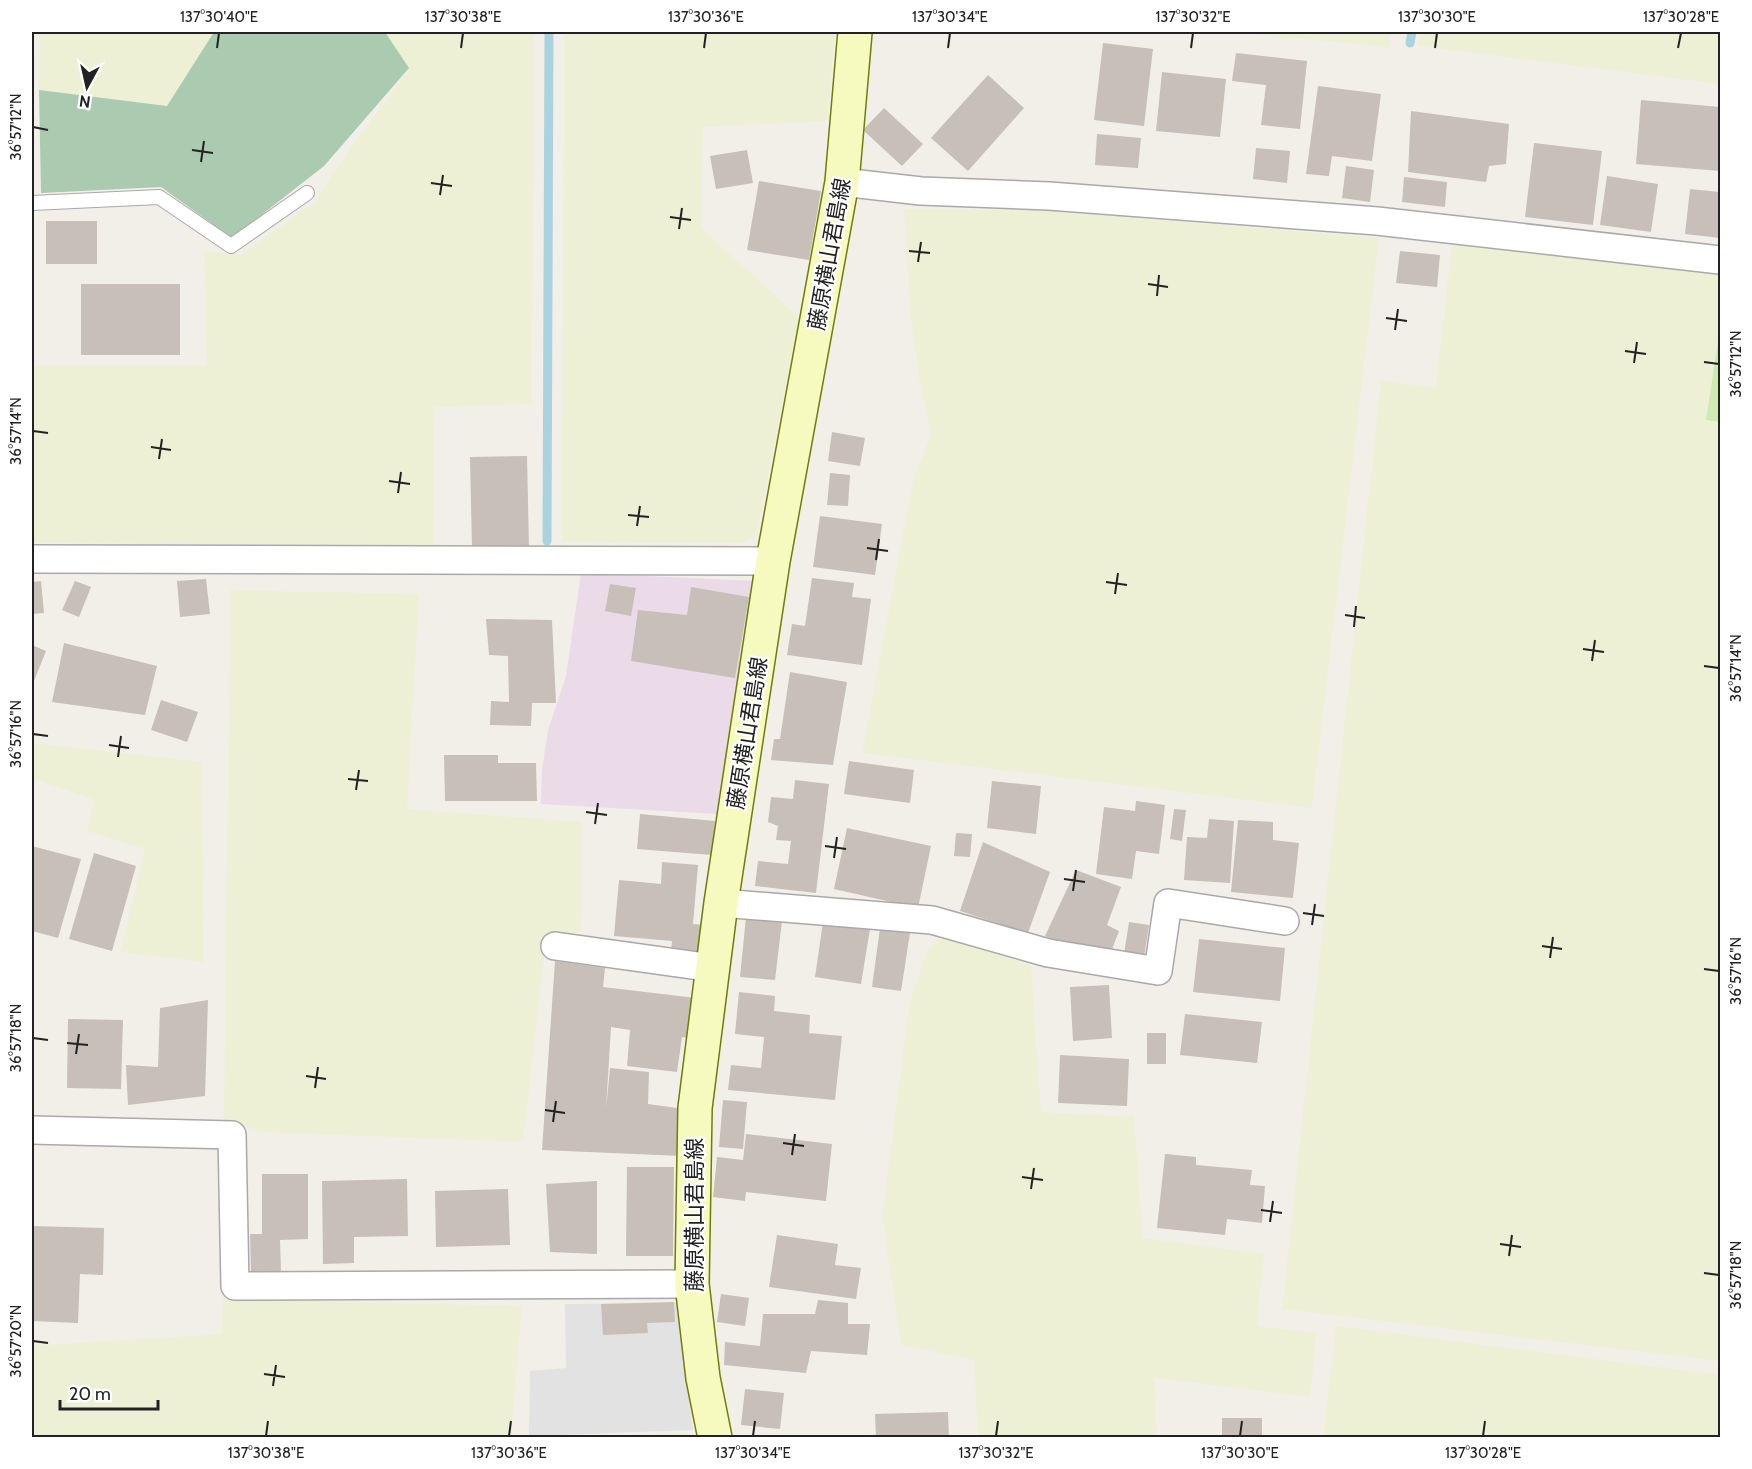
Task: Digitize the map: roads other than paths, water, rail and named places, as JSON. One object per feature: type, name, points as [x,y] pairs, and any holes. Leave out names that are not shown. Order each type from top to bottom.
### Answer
[{"type":"main road","name":"藤原横山君島線","points":[[715,1437],[703,1378],[692,1284],[695,1108],[721,903],[773,561],[842,182],[855,32]]},
{"type":"street","points":[[842,182],[921,191],[1049,196],[1377,220],[1720,260]]},
{"type":"street","points":[[32,559],[773,561]]},
{"type":"street","points":[[721,903],[932,920],[1048,953],[1158,971],[1168,903],[1285,921]]},
{"type":"street","points":[[555,946],[713,968]]},
{"type":"street","points":[[32,1130],[232,1135],[235,1286],[692,1284]]},
{"type":"lane","points":[[32,203],[159,197],[231,246],[307,193]]},
{"type":"waterway","points":[[547,541],[549,32]]},
{"type":"waterway","points":[[1410,43],[1412,32]]}]
